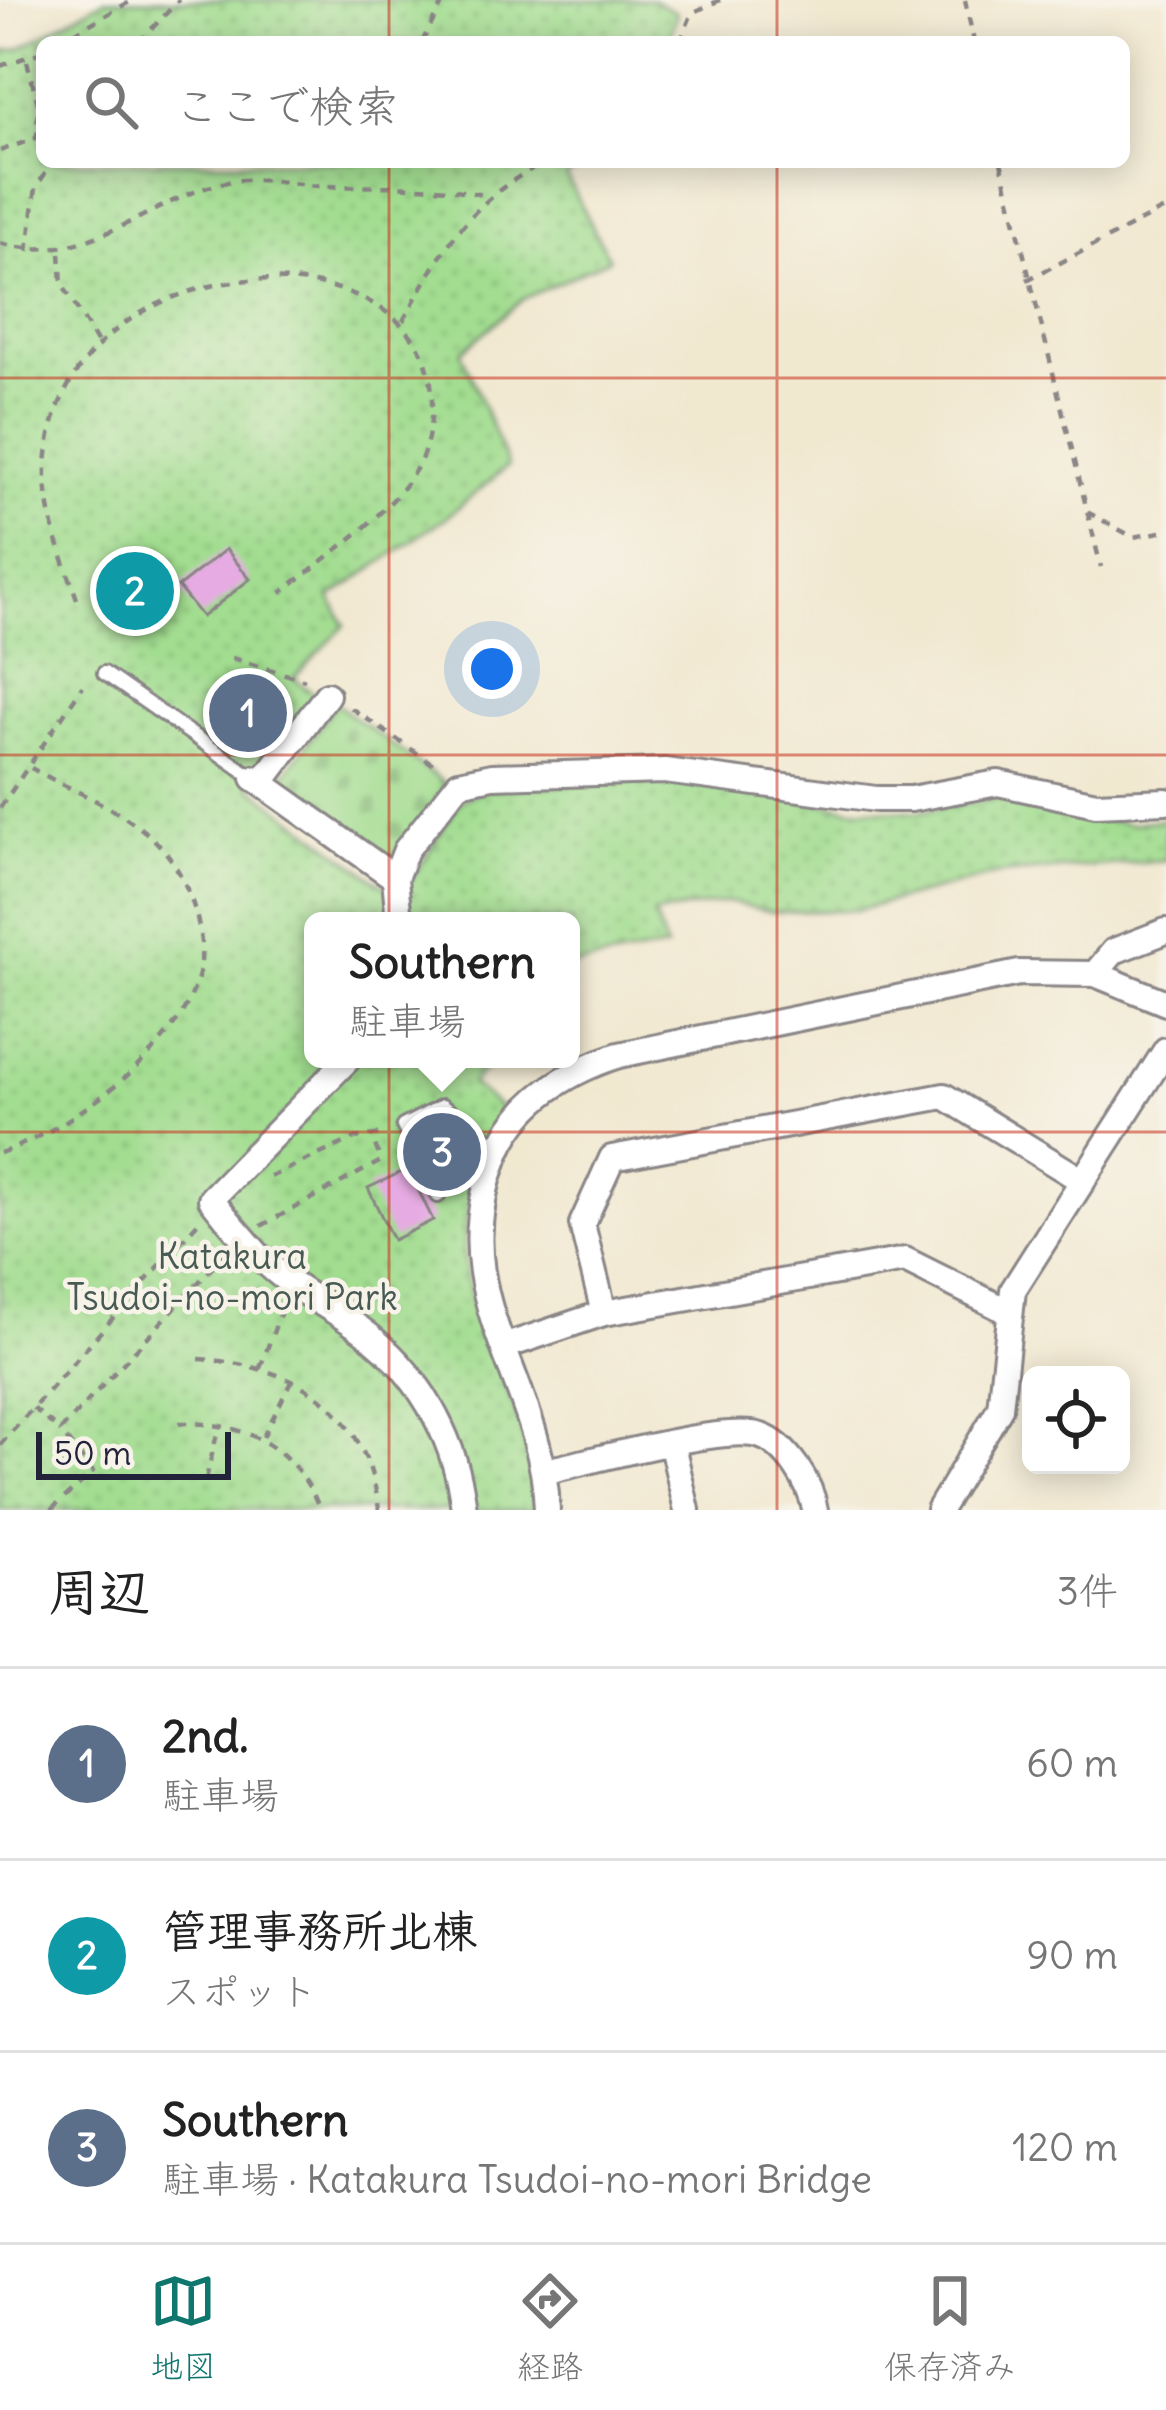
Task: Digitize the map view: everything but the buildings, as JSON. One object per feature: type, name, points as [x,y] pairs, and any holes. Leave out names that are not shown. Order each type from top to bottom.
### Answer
[{"type":"street","points":[[327,695],[257,780],[395,878]]},
{"type":"street","points":[[398,912],[395,878],[406,850],[459,783],[492,776],[665,770],[876,799],[911,799],[998,783],[1096,804],[1166,801]]},
{"type":"street","points":[[1095,974],[1114,951],[1166,931]]},
{"type":"street","points":[[547,1510],[546,1471],[476,1259],[487,1179],[500,1147],[521,1113],[549,1087],[619,1054],[1019,973],[1095,974],[1166,1004]]},
{"type":"street","points":[[939,1510],[1000,1408],[1013,1290],[1166,1050]]},
{"type":"street","points":[[338,1068],[211,1199],[295,1291],[371,1337],[423,1394],[444,1431],[464,1510]]},
{"type":"street","points":[[604,1313],[582,1224],[612,1158],[944,1096],[1083,1180]]},
{"type":"street","points":[[503,1347],[604,1313],[904,1260],[1009,1312]]},
{"type":"street","points":[[546,1471],[726,1432],[763,1436],[797,1468],[815,1510]]},
{"type":"street","points":[[671,1445],[687,1510]]},
{"type":"lane","points":[[104,673],[257,780]]},
{"type":"lane","points":[[438,1196],[403,1126],[442,1106],[500,1147]]},
{"type":"path","points":[[69,36],[133,0]]},
{"type":"path","points":[[145,36],[178,0]]},
{"type":"path","points":[[425,36],[444,0]]},
{"type":"path","points":[[682,36],[692,13],[720,0]]},
{"type":"path","points":[[965,0],[973,36]]},
{"type":"path","points":[[0,65],[36,56]]},
{"type":"path","points":[[28,61],[36,95]]},
{"type":"path","points":[[0,151],[36,137]]},
{"type":"path","points":[[28,251],[36,187],[49,168]]},
{"type":"path","points":[[403,321],[435,262],[487,196],[535,168]]},
{"type":"path","points":[[1001,168],[1101,567]]},
{"type":"path","points":[[0,243],[28,251],[60,250],[108,236],[198,190],[234,180],[422,184],[487,196]]},
{"type":"path","points":[[1028,280],[1166,208]]},
{"type":"path","points":[[60,250],[62,284],[99,345]]},
{"type":"path","points":[[77,598],[50,512],[46,468],[52,422],[73,378],[130,316],[170,295],[256,278],[352,296],[403,321],[432,380],[432,412],[417,467],[371,520],[281,593]]},
{"type":"path","points":[[1087,512],[1133,537],[1166,531]]},
{"type":"path","points":[[232,658],[298,675],[374,721],[459,783]]},
{"type":"path","points":[[0,808],[32,768],[83,686]]},
{"type":"path","points":[[0,1153],[75,1117],[131,1071],[179,1018],[199,978],[200,935],[170,857],[138,825],[32,768]]},
{"type":"path","points":[[279,1172],[355,1138],[373,1139],[403,1126]]},
{"type":"path","points":[[260,1227],[381,1161],[373,1139]]},
{"type":"path","points":[[0,1445],[221,1211]]},
{"type":"path","points":[[60,1432],[229,1250]]},
{"type":"path","points":[[260,1368],[285,1300]]},
{"type":"path","points":[[200,1358],[293,1378],[319,1395],[355,1435],[373,1477],[379,1510]]},
{"type":"path","points":[[263,1438],[293,1378]]},
{"type":"path","points":[[33,1408],[93,1472],[51,1510]]},
{"type":"path","points":[[179,1423],[219,1426],[263,1438],[295,1464],[320,1510]]},
{"type":"path","points":[[206,1480],[219,1426]]},
{"type":"green space","name":"Katakura Tsudoi-no-mori Park","points":[[103,0],[653,0],[677,13],[670,36],[41,36]]},
{"type":"green space","name":"Katakura Tsudoi-no-mori Park","points":[[36,39],[36,168],[580,168],[566,176],[609,259],[523,299],[461,352],[508,466],[445,518],[330,598],[345,625],[294,678],[316,696],[249,786],[384,886],[412,879],[460,802],[483,790],[659,779],[850,808],[919,812],[1001,798],[1130,824],[1166,819],[1166,860],[998,874],[858,910],[772,912],[728,902],[654,914],[666,948],[580,964],[580,912],[304,912],[304,1068],[485,1068],[471,1084],[508,1114],[477,1175],[465,1228],[467,1275],[527,1455],[534,1510],[0,1510],[0,52]]},
{"type":"green space","points":[[336,704],[447,785],[391,861],[280,781]]},
{"type":"place","name":"管理事務所北棟","points":[[135,591]]},
{"type":"place","name":"2nd.","points":[[248,713]]},
{"type":"place","name":"Southern","points":[[442,1152]]}]
